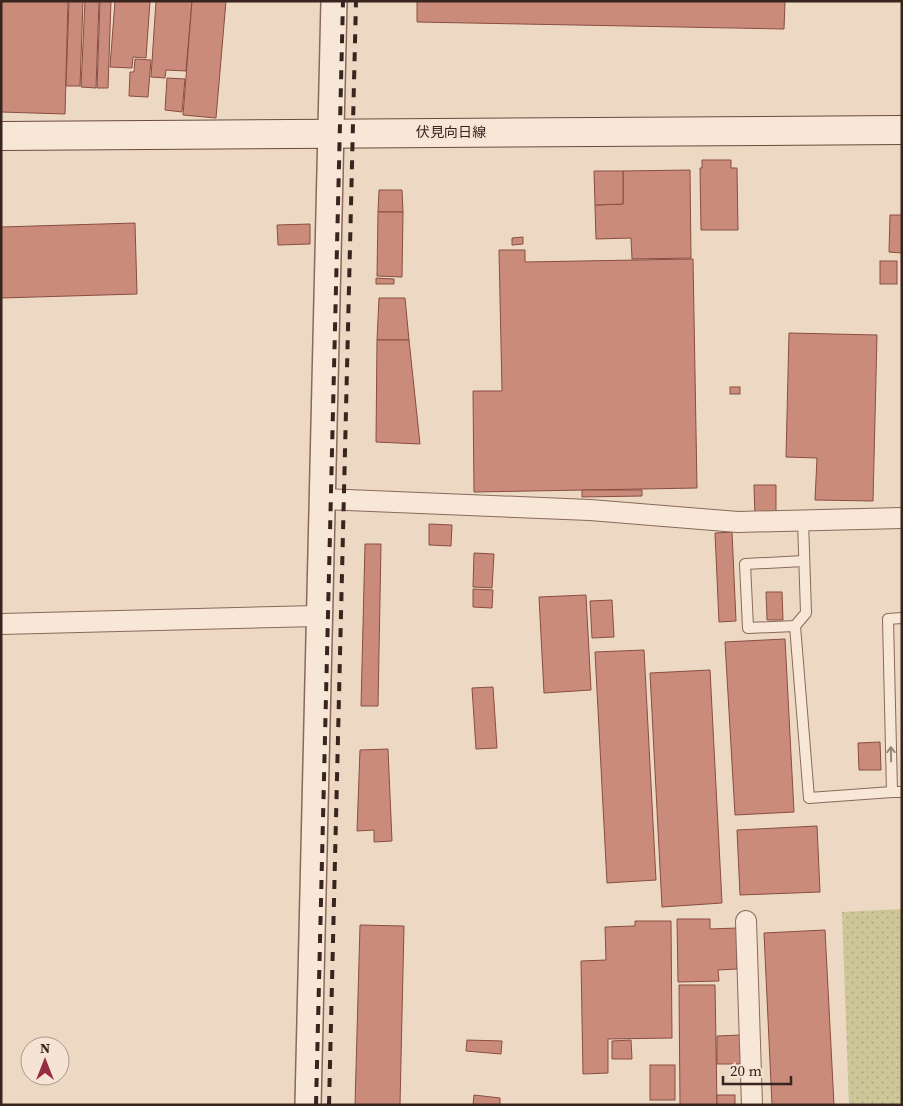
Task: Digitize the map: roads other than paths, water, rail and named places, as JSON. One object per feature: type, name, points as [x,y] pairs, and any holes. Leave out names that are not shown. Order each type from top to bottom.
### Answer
[{"type":"main road","name":"伏見向日線","points":[[1,136],[902,130]]},
{"type":"street","points":[[308,1105],[318,616],[323,499],[334,1]]},
{"type":"street","points":[[323,499],[590,510],[738,522],[902,518]]},
{"type":"street","points":[[1,624],[318,616]]},
{"type":"street","points":[[746,921],[752,1105]]},
{"type":"lane","points":[[803,521],[806,613],[796,626],[809,798],[897,792],[888,619],[902,618]]},
{"type":"lane","points":[[796,626],[748,628],[745,564],[804,561]]},
{"type":"railway","points":[[316,1105],[343,1]]},
{"type":"railway","points":[[329,1105],[356,1]]}]
